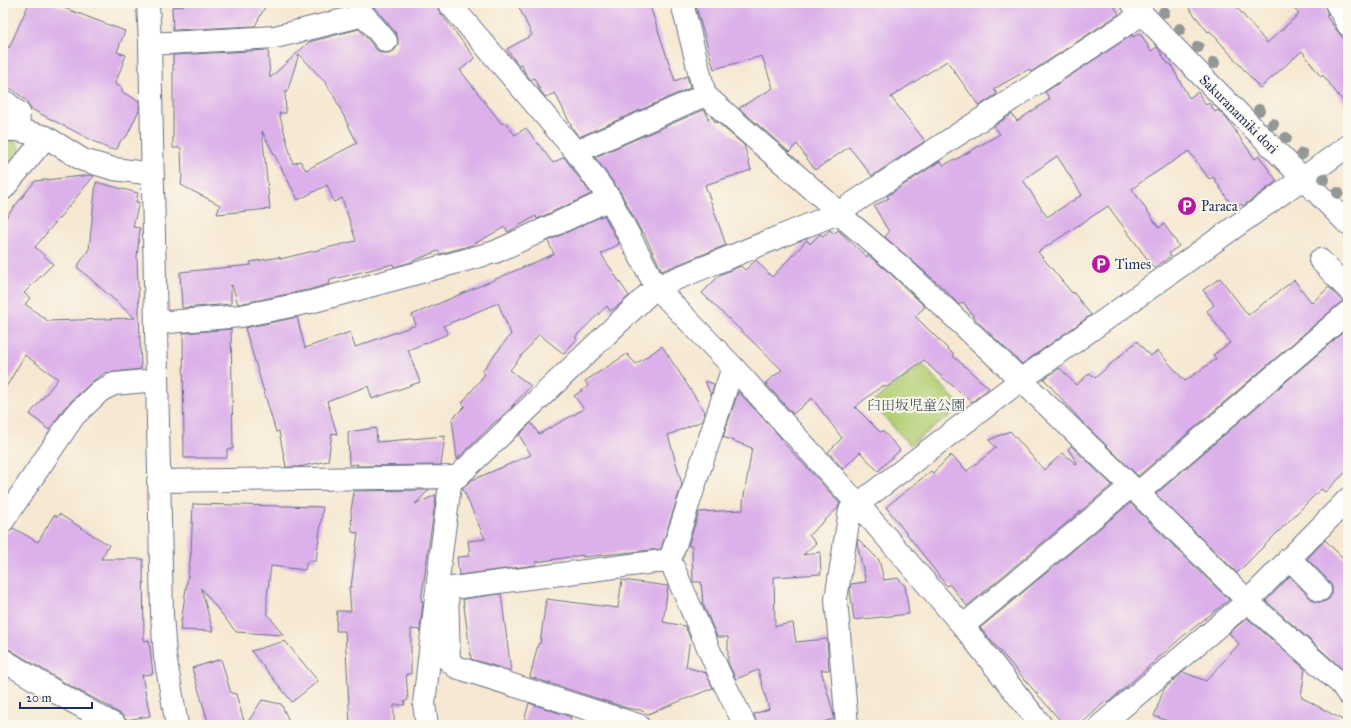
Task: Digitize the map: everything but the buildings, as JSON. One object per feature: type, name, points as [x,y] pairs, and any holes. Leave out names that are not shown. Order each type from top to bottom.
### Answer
[{"type":"street","points":[[148,3],[153,174],[158,481],[163,635],[168,675],[177,725]]},
{"type":"street","points":[[449,3],[576,152],[610,199],[656,287],[733,367],[857,503],[963,626],[1040,725]]},
{"type":"street","points":[[682,3],[705,94],[826,200],[838,213],[899,265],[1022,380],[1248,601],[1344,681]]},
{"type":"street","points":[[1336,3],[1348,25]]},
{"type":"street","points":[[158,481],[457,477],[656,287],[838,213],[1137,9]]},
{"type":"street","name":"Sakuranamiki dori","points":[[1137,9],[1348,224]]},
{"type":"street","points":[[150,44],[275,37],[364,15],[386,42]]},
{"type":"street","points":[[576,152],[705,94]]},
{"type":"street","points":[[3,100],[19,113],[11,130],[46,138],[83,160],[114,169],[153,174]]},
{"type":"street","points":[[3,188],[46,138]]},
{"type":"street","points":[[847,725],[836,598],[850,510],[857,503],[1022,380],[1348,146]]},
{"type":"street","points":[[156,323],[241,316],[311,302],[495,252],[610,199]]},
{"type":"street","points":[[1320,260],[1348,289]]},
{"type":"street","points":[[963,626],[1134,489],[1348,312]]},
{"type":"street","points":[[733,367],[670,560],[720,674],[746,725]]},
{"type":"street","points":[[3,521],[74,416],[100,391],[114,384],[156,380]]},
{"type":"street","points":[[427,725],[424,704],[442,589],[451,478]]},
{"type":"street","points":[[1101,725],[1248,601],[1348,499]]},
{"type":"street","points":[[1289,558],[1320,590]]},
{"type":"street","points":[[442,589],[670,560]]},
{"type":"street","points":[[442,589],[449,661],[456,667],[638,725]]},
{"type":"street","points":[[3,660],[59,694],[115,725]]},
{"type":"green space","points":[[3,139],[16,141],[21,152],[3,174]]},
{"type":"green space","name":"臼田坂児童公園","points":[[922,364],[962,407],[910,445],[871,403]]},
{"type":"place","name":"Paraca","points":[[1187,206]]},
{"type":"place","name":"Times","points":[[1101,264]]}]
